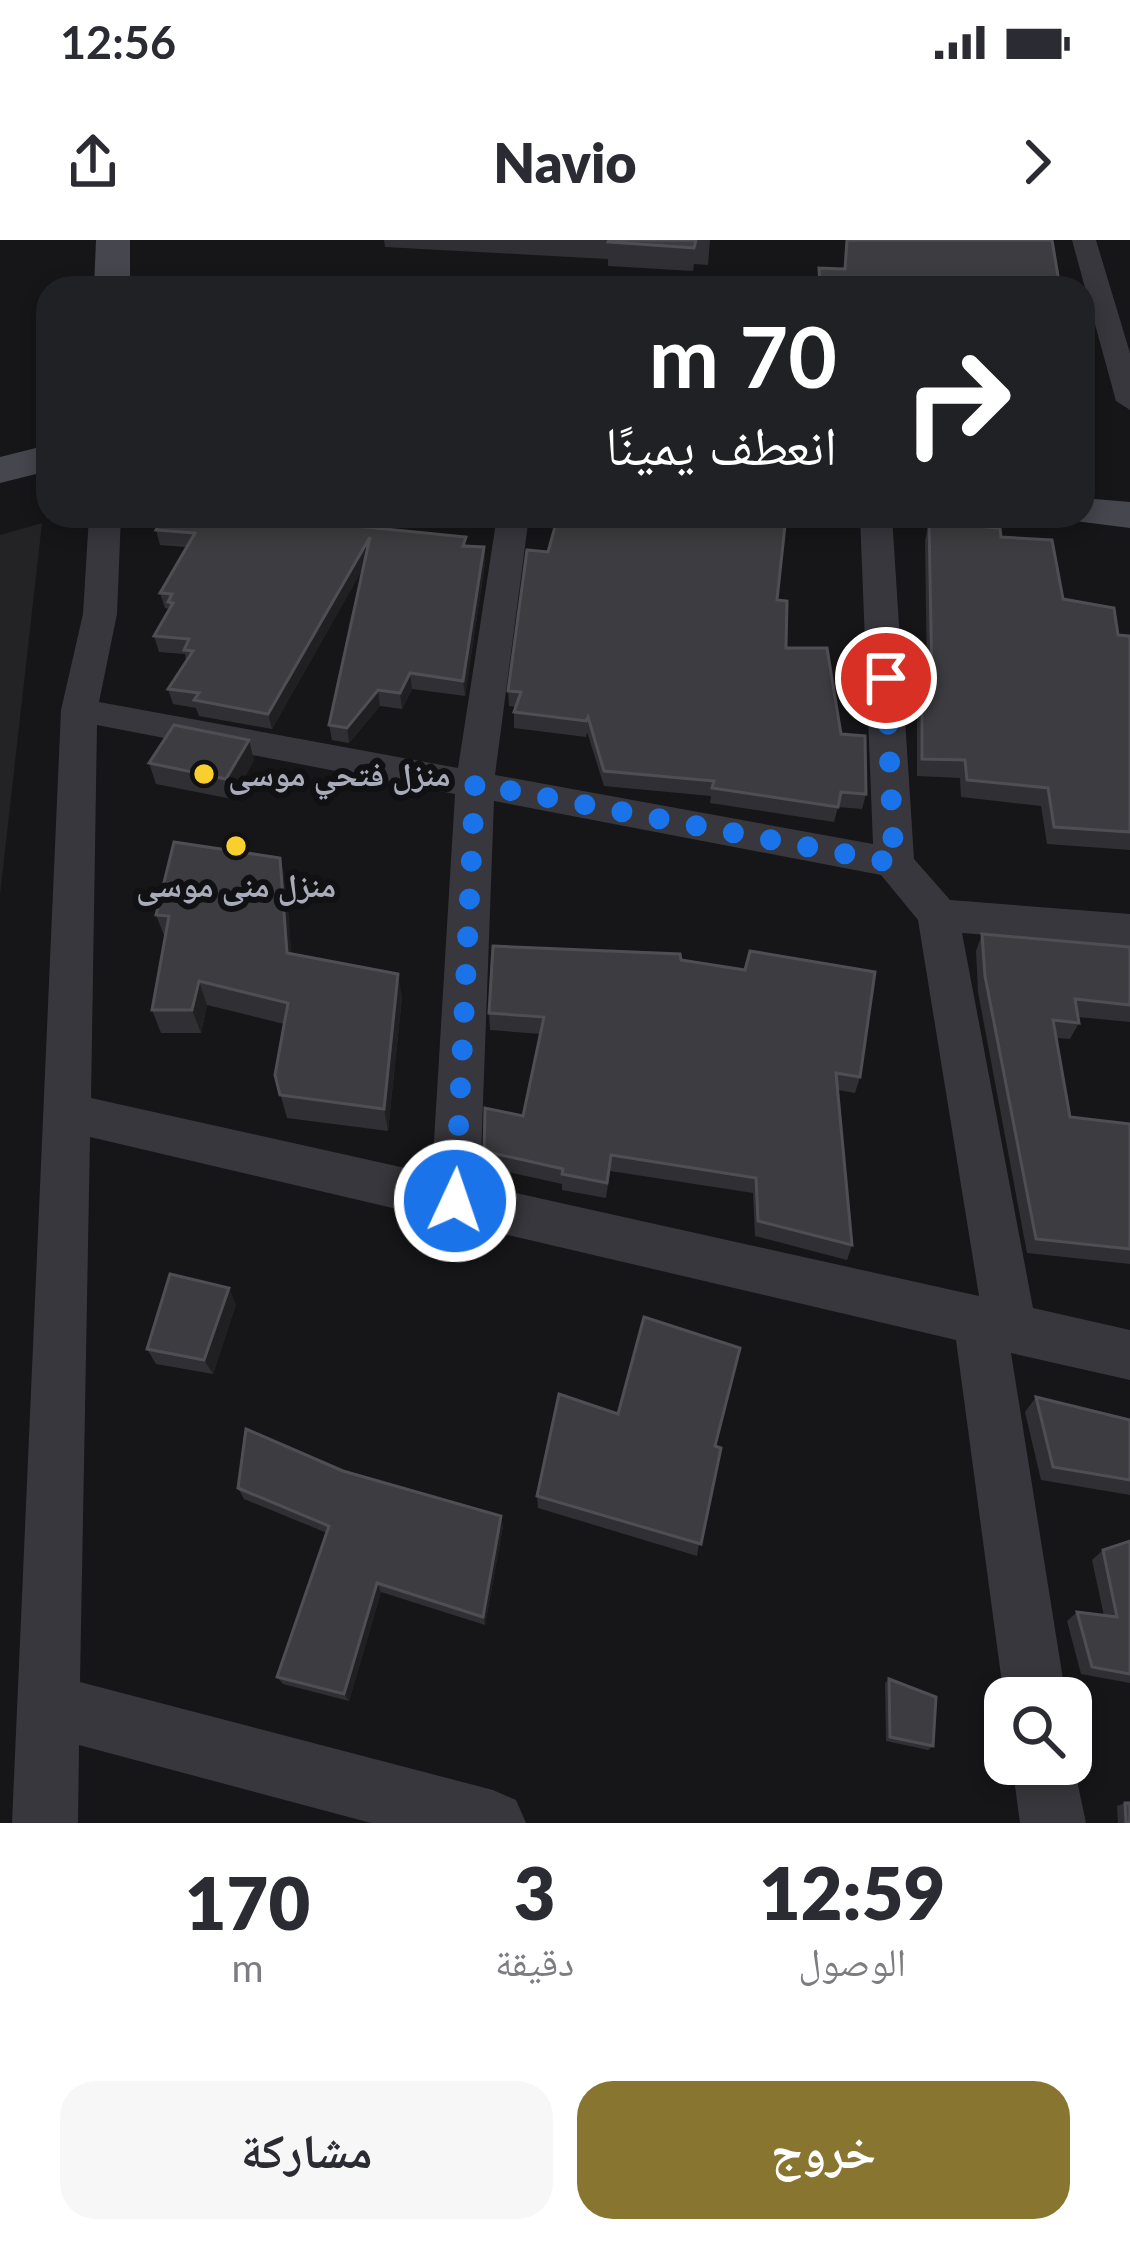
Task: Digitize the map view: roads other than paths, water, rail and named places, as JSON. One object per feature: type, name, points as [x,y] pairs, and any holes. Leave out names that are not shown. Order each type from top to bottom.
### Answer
[{"type":"street","points":[[112,276],[113,240]]},
{"type":"street","points":[[1084,240],[1094,276]]},
{"type":"street","points":[[1105,240],[1130,305]]},
{"type":"street","points":[[1095,278],[1130,400]]},
{"type":"street","points":[[0,470],[36,461]]},
{"type":"street","points":[[1095,512],[1130,514]]},
{"type":"street","points":[[45,1823],[79,710],[100,614],[104,528]]},
{"type":"street","points":[[455,1201],[475,784],[511,528]]},
{"type":"street","points":[[877,528],[894,863],[938,915],[995,1324],[1033,1677]]},
{"type":"street","points":[[79,710],[894,863]]},
{"type":"street","points":[[938,915],[1130,931]]},
{"type":"street","points":[[66,1112],[1130,1355]]},
{"type":"street","points":[[49,1705],[494,1823]]},
{"type":"street","points":[[1047,1785],[1053,1823]]},
{"type":"place","name":"منزل فتحي موسى","points":[[204,774]]},
{"type":"place","name":"منزل منى موسى","points":[[236,846]]}]
